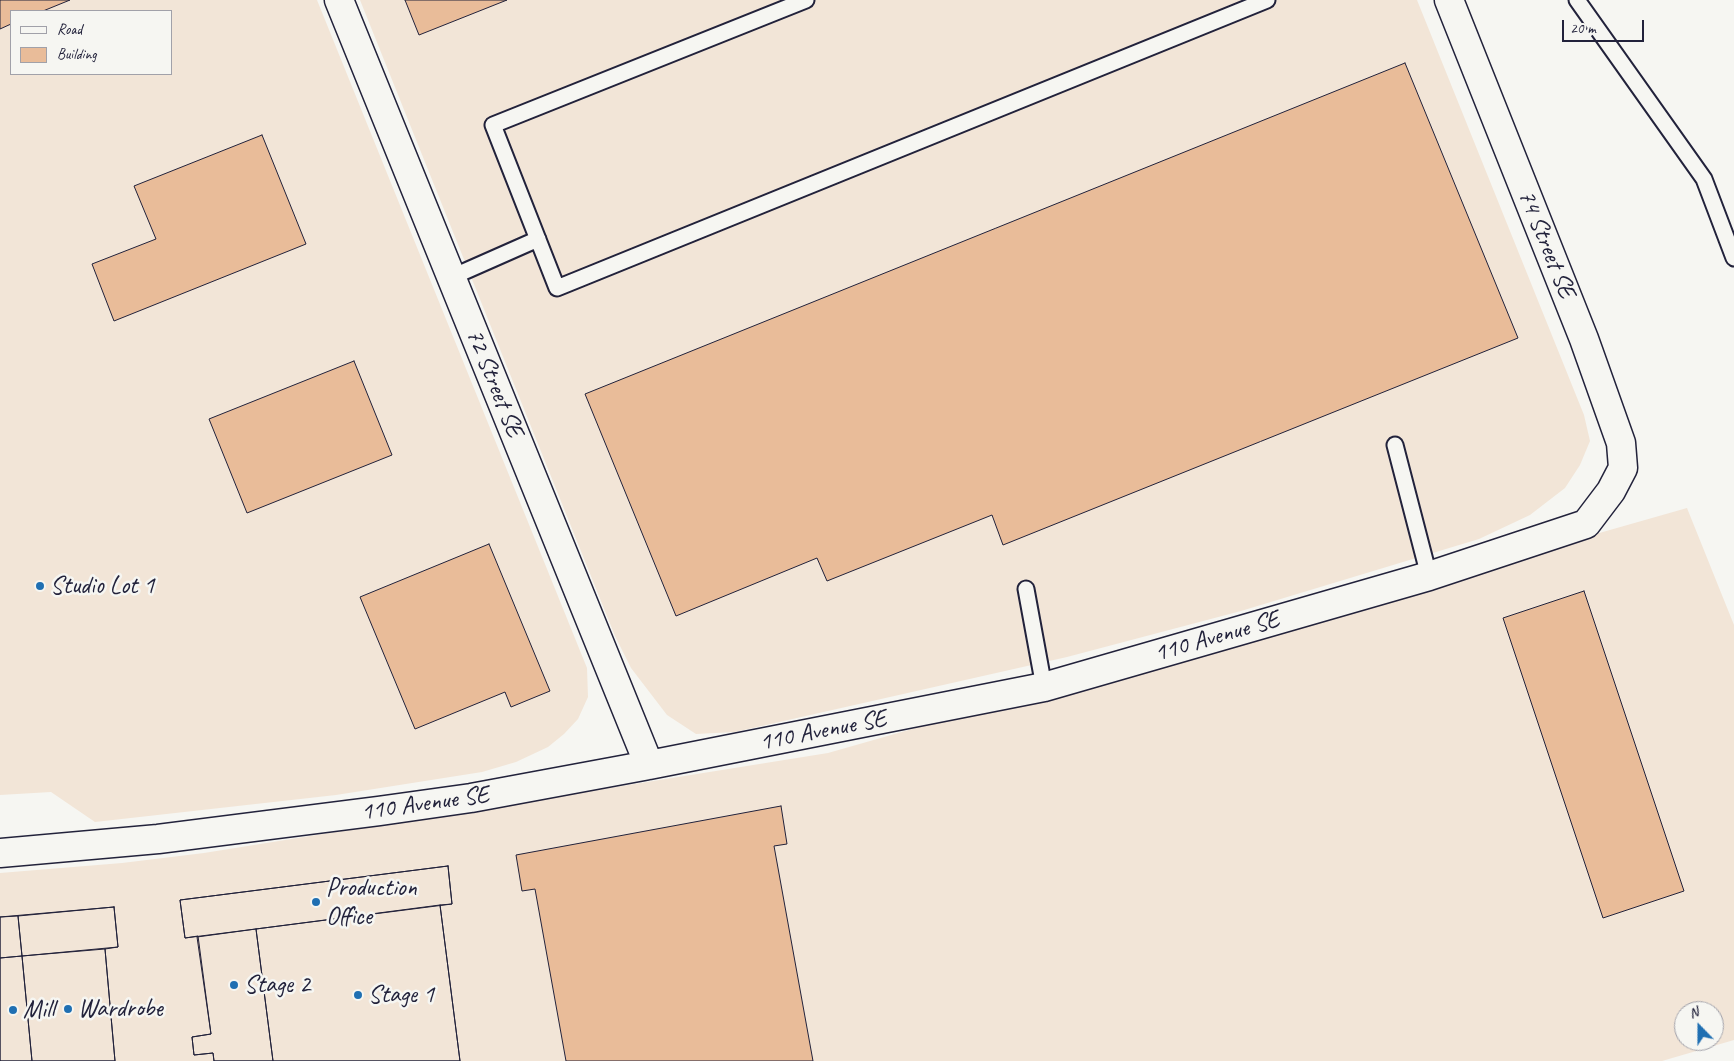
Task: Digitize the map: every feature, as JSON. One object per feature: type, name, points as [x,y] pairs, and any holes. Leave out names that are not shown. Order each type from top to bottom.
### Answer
[{"type":"street","name":"72 Street SE","points":[[339,0],[649,765]]},
{"type":"street","name":"74 Street SE","points":[[1449,0],[1584,339],[1622,442],[1622,468],[1612,491]]},
{"type":"street","name":"110 Avenue SE","points":[[0,853],[158,839],[379,812],[471,798],[1044,687],[1429,576],[1586,524],[1612,491]]},
{"type":"lane","points":[[806,0],[493,125],[557,288],[1267,0]]},
{"type":"lane","points":[[1577,0],[1704,179],[1734,258]]},
{"type":"lane","points":[[452,277],[538,239]]},
{"type":"lane","points":[[1395,444],[1429,576]]},
{"type":"lane","points":[[1026,589],[1044,687]]},
{"type":"shaded area","points":[[0,0],[317,0],[587,668],[588,697],[578,719],[548,747],[516,762],[482,772],[336,795],[95,822],[51,792],[0,795]]},
{"type":"shaded area","points":[[360,0],[1417,0],[1584,415],[1590,441],[1580,465],[1565,488],[1530,515],[1479,539],[1241,611],[1067,657],[735,732],[696,734],[667,715],[631,668],[615,636]]},
{"type":"shaded area","points":[[1687,508],[1734,625],[1734,1040],[1724,1043],[1724,1001],[1674,1001],[1674,1051],[1696,1051],[1662,1061],[0,1061],[0,873],[122,863],[204,853],[828,753]]},
{"type":"building","points":[[0,0],[70,0],[45,10],[10,10],[10,24],[0,29]]},
{"type":"building","points":[[405,0],[507,0],[419,35]]},
{"type":"building","points":[[1405,63],[1518,338],[1003,545],[992,515],[827,581],[817,558],[676,616],[585,394]]},
{"type":"building","points":[[262,135],[306,244],[114,321],[92,264],[156,239],[134,186]]},
{"type":"building","points":[[354,361],[392,455],[247,513],[209,419]]},
{"type":"building","points":[[489,544],[550,691],[511,707],[505,692],[415,729],[360,597]]},
{"type":"building","points":[[1584,591],[1684,891],[1603,918],[1503,618]]},
{"type":"building","points":[[781,806],[787,844],[774,846],[813,1061],[566,1061],[535,889],[522,891],[516,855]]},
{"type":"building","points":[[448,866],[452,904],[440,905],[460,1061],[214,1061],[213,1053],[194,1055],[192,1037],[211,1034],[198,936],[185,938],[180,900]]},
{"type":"building","name":"Production Office","points":[[448,866],[452,904],[185,938],[180,900]]},
{"type":"building","name":"Stage 1","points":[[440,905],[460,1061],[273,1061],[256,929]]},
{"type":"building","points":[[114,907],[118,947],[105,949],[115,1061],[0,1061],[0,917]]},
{"type":"building","points":[[114,907],[118,947],[22,956],[18,916]]},
{"type":"building","points":[[18,916],[22,956],[0,958],[0,917]]},
{"type":"building","name":"Stage 2","points":[[256,929],[273,1061],[214,1061],[213,1053],[194,1055],[192,1037],[211,1034],[197,937]]},
{"type":"building","name":"Wardrobe","points":[[105,949],[115,1061],[32,1061],[22,956]]},
{"type":"building","name":"Mill","points":[[22,956],[32,1061],[0,1061],[0,958]]},
{"type":"place","name":"Studio Lot 1","points":[[40,586]]},
{"type":"place","name":"Production Office","points":[[316,902]]},
{"type":"place","name":"Stage 2","points":[[234,985]]},
{"type":"place","name":"Stage 1","points":[[358,995]]},
{"type":"place","name":"Wardrobe","points":[[68,1009]]},
{"type":"place","name":"Mill","points":[[13,1010]]}]
